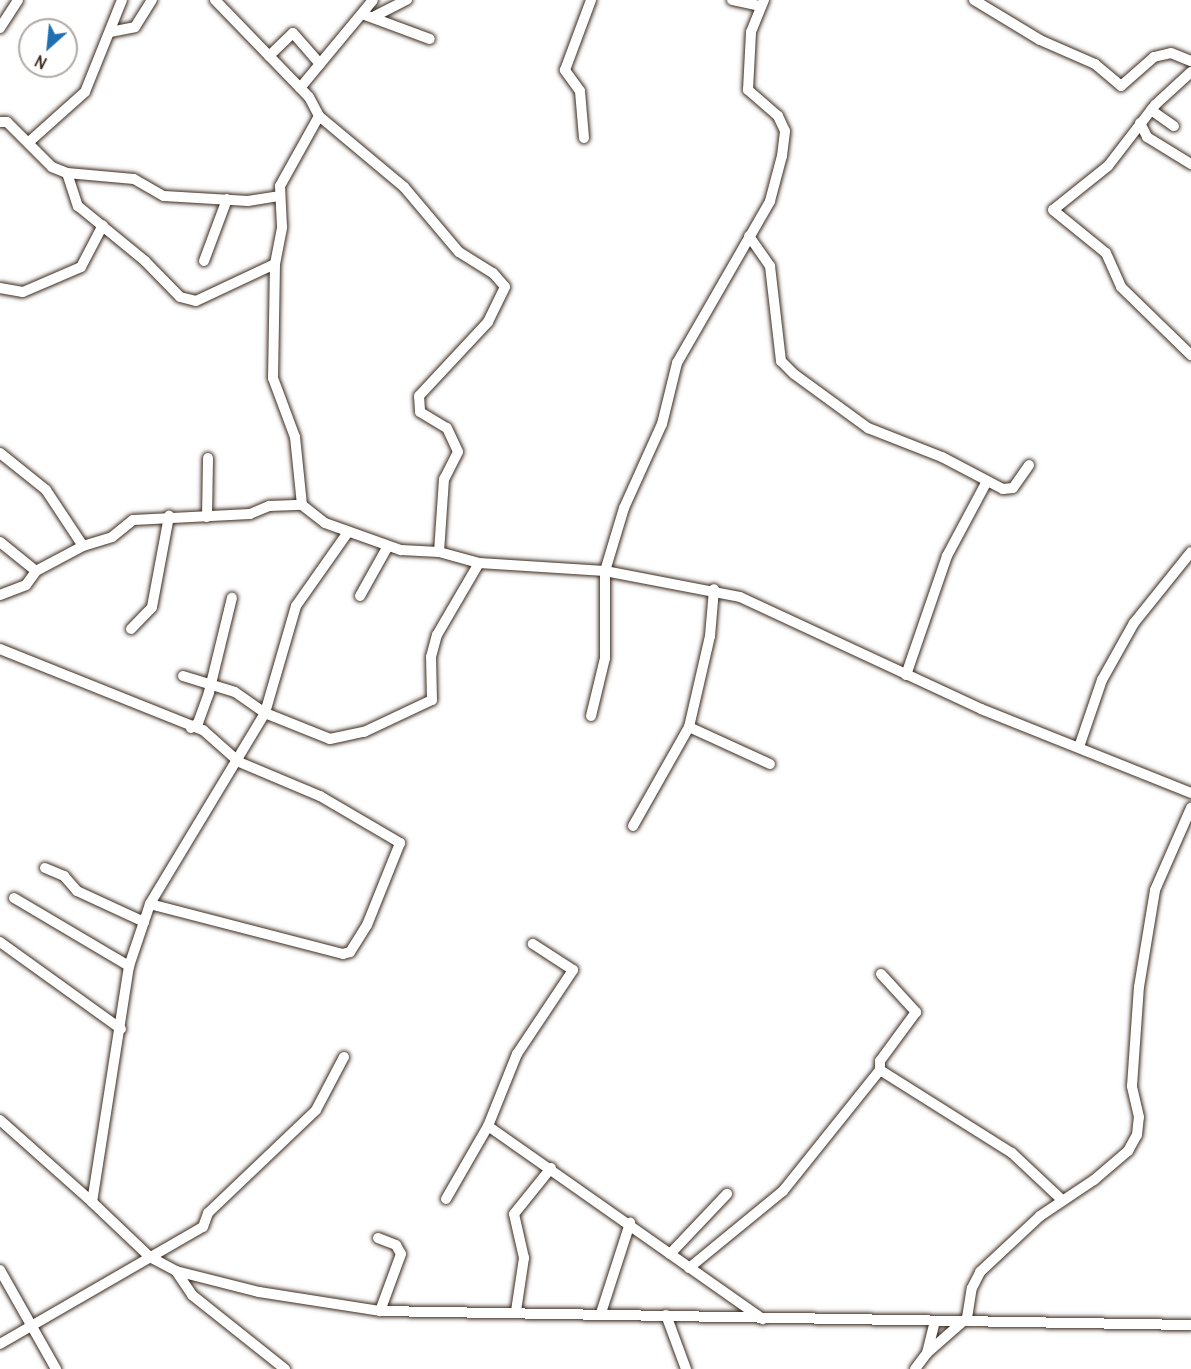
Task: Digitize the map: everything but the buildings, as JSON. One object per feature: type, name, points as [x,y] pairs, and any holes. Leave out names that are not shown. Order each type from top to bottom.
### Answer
[{"type":"street","points":[[0,28],[18,0]]},
{"type":"street","points":[[29,142],[85,92],[122,0]]},
{"type":"street","points":[[110,32],[135,27],[152,0]]},
{"type":"street","points":[[215,0],[300,88],[320,116],[404,187],[451,244],[493,273],[505,287],[488,322],[419,396],[420,412],[447,428],[458,452],[444,479],[439,552]]},
{"type":"street","points":[[370,16],[373,0]]},
{"type":"street","points":[[300,88],[320,64],[370,16],[407,0]]},
{"type":"street","points":[[584,138],[580,91],[565,70],[591,0]]},
{"type":"street","points":[[591,716],[605,658],[605,571],[636,475],[662,424],[674,371],[705,307],[770,201],[785,140],[778,116],[748,94],[751,32],[762,3],[732,0]]},
{"type":"street","points":[[974,0],[1040,40],[1095,64],[1121,86],[1154,57],[1171,53],[1191,61]]},
{"type":"street","points":[[370,16],[430,39]]},
{"type":"street","points":[[269,56],[293,33],[320,64]]},
{"type":"street","points":[[1191,72],[1151,110],[1108,166],[1053,210],[1106,253],[1121,287],[1191,354]]},
{"type":"street","points":[[1151,110],[1174,126]]},
{"type":"street","points":[[302,506],[295,437],[273,378],[275,264],[282,227],[279,196],[288,167],[320,116]]},
{"type":"street","points":[[0,122],[7,122],[52,167],[67,173],[134,179],[164,196],[227,199],[279,196]]},
{"type":"street","points":[[1140,123],[1147,137],[1191,164]]},
{"type":"street","points":[[67,173],[78,206],[103,225],[188,301],[275,264]]},
{"type":"street","points":[[204,261],[227,199]]},
{"type":"street","points":[[0,288],[23,292],[81,267],[103,225]]},
{"type":"street","points":[[749,236],[770,266],[781,361],[787,368],[868,428],[932,453],[1009,490],[1029,465]]},
{"type":"street","points":[[0,453],[46,490],[83,546]]},
{"type":"street","points":[[207,517],[208,458]]},
{"type":"street","points":[[906,675],[947,556],[987,481]]},
{"type":"street","points":[[0,595],[26,585],[36,571],[83,546],[112,537],[133,520],[169,516],[207,517],[250,514],[269,506],[302,506],[348,532],[388,546],[439,552],[479,563],[605,571],[714,589],[794,619],[906,675],[1191,793]]},
{"type":"street","points":[[131,629],[152,607],[169,516]]},
{"type":"street","points":[[92,1202],[121,1029],[129,966],[150,904],[238,762],[264,713],[296,606],[348,532]]},
{"type":"street","points":[[0,542],[36,571]]},
{"type":"street","points":[[360,596],[388,546]]},
{"type":"street","points":[[1079,747],[1102,680],[1134,623],[1191,552]]},
{"type":"street","points":[[183,676],[209,682],[235,692],[264,713],[339,741],[430,704],[437,635],[479,563]]},
{"type":"street","points":[[633,826],[689,727],[710,636],[714,589]]},
{"type":"street","points":[[191,728],[198,723],[232,598]]},
{"type":"street","points":[[0,649],[191,728],[203,730],[238,762],[320,796],[400,843],[367,925],[350,952],[335,954],[246,925],[150,904]]},
{"type":"street","points":[[689,727],[770,764]]},
{"type":"street","points":[[927,1353],[967,1318],[972,1288],[980,1272],[1062,1200],[1094,1180],[1128,1151],[1137,1135],[1139,1117],[1132,1075],[1139,987],[1153,901],[1191,808]]},
{"type":"street","points":[[45,868],[64,876],[77,891],[144,922]]},
{"type":"street","points":[[14,898],[129,966]]},
{"type":"street","points":[[0,942],[121,1029]]},
{"type":"street","points":[[446,1199],[488,1126],[516,1054],[573,970],[533,944]]},
{"type":"street","points":[[689,1268],[783,1191],[880,1070],[880,1061],[916,1012],[881,974]]},
{"type":"street","points":[[0,1344],[31,1324],[203,1227],[208,1213],[316,1110],[344,1057]]},
{"type":"street","points":[[880,1070],[1012,1153],[1062,1200]]},
{"type":"street","points":[[0,1120],[150,1257],[176,1271],[259,1292],[381,1311],[516,1311],[763,1319],[935,1321],[967,1318],[1191,1325]]},
{"type":"street","points":[[488,1126],[630,1223],[689,1268],[763,1319]]},
{"type":"street","points":[[516,1311],[524,1257],[514,1214],[550,1168]]},
{"type":"street","points":[[670,1254],[727,1194]]},
{"type":"street","points":[[601,1313],[630,1223]]},
{"type":"street","points":[[378,1238],[396,1245],[401,1254],[381,1311]]},
{"type":"street","points":[[0,1270],[56,1369]]},
{"type":"street","points":[[176,1271],[192,1295],[285,1369]]},
{"type":"street","points":[[666,1315],[686,1369]]},
{"type":"street","points":[[920,1367],[927,1353],[935,1321]]}]
